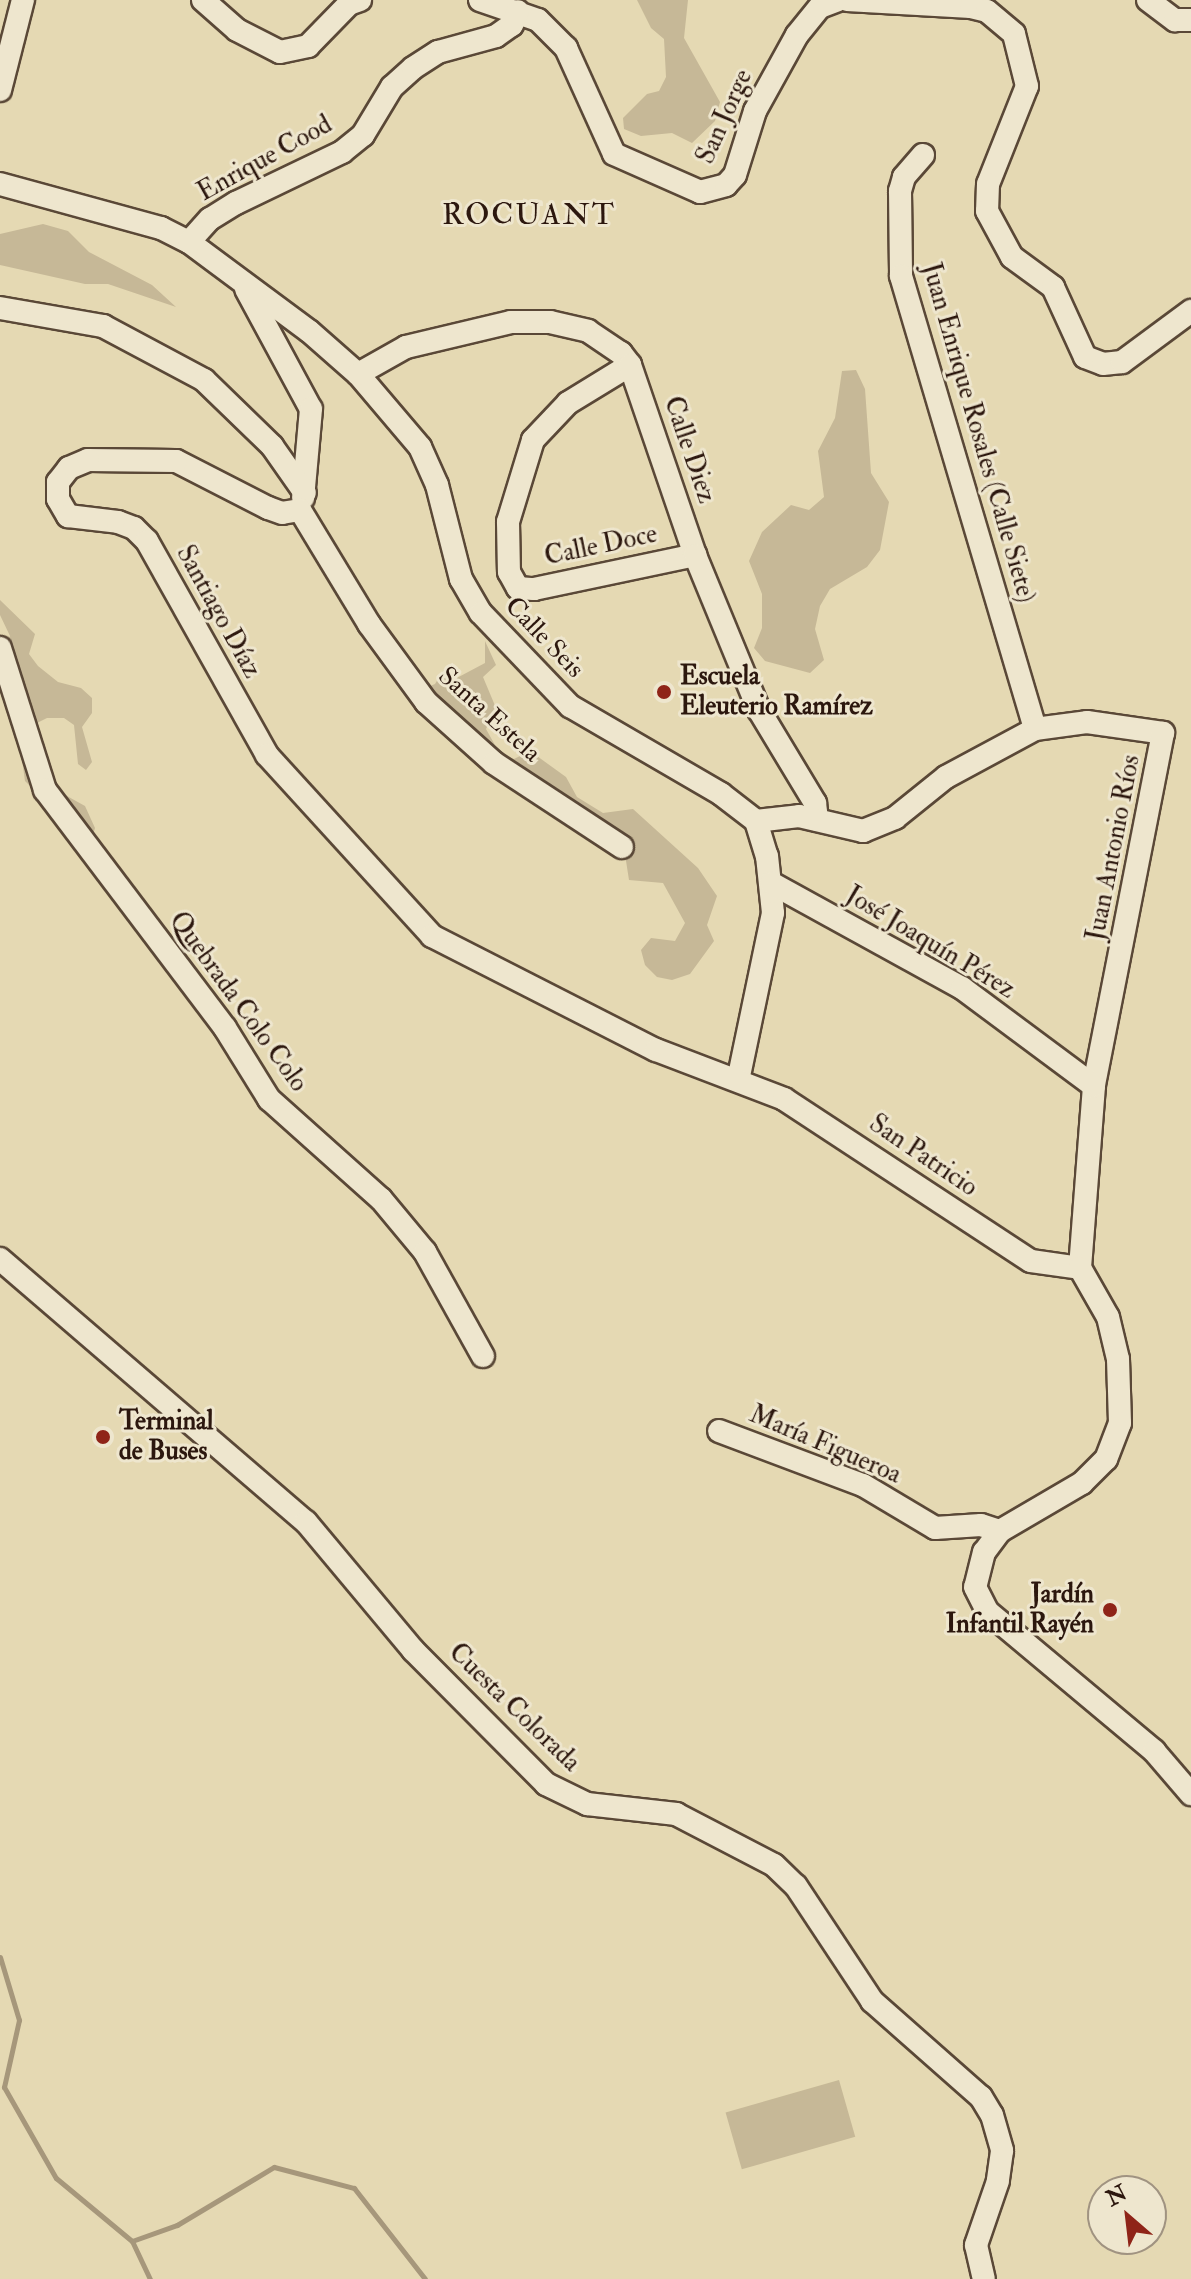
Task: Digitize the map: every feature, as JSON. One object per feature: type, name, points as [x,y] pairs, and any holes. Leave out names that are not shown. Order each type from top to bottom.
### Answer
[{"type":"street","points":[[0,90],[23,0]]},
{"type":"street","points":[[203,0],[237,30],[280,52],[308,46],[349,4],[360,0]]},
{"type":"street","name":"San Jorge","points":[[480,0],[538,20],[566,48],[614,154],[700,192],[726,185],[735,175],[755,111],[797,35],[820,7],[838,0]]},
{"type":"street","points":[[847,0],[971,7],[987,11],[1014,34],[1027,86],[988,184],[987,211],[1012,257],[1053,287],[1085,357],[1103,364],[1122,362],[1191,311]]},
{"type":"street","points":[[1148,0],[1175,20],[1191,20]]},
{"type":"street","name":"Enrique Cood","points":[[0,184],[161,228],[189,242],[210,219],[236,203],[342,152],[363,135],[392,87],[413,68],[438,52],[496,36],[512,25],[518,11]]},
{"type":"street","name":"Juan Enrique Rosales (Calle Siete)","points":[[923,155],[904,177],[900,191],[901,276],[1035,729]]},
{"type":"street","name":"Calle Seis","points":[[189,242],[358,374],[431,466],[450,549],[481,613],[570,706],[721,794],[756,821]]},
{"type":"street","points":[[241,280],[311,409],[302,502]]},
{"type":"street","name":"Santa Estela","points":[[0,308],[103,326],[204,380],[272,446],[369,624],[426,702],[494,763],[622,847]]},
{"type":"street","points":[[358,374],[406,347],[511,322],[550,322],[588,331],[630,365]]},
{"type":"street","name":"Calle Diez","points":[[630,365],[695,555],[759,710],[815,803],[817,820]]},
{"type":"street","name":"Calle Doce","points":[[630,365],[568,403],[533,440],[508,522],[509,572],[518,588],[534,589],[695,555]]},
{"type":"street","name":"Santiago Díaz","points":[[302,502],[282,513],[176,461],[88,460],[69,468],[58,482],[58,499],[68,516],[118,522],[134,528],[147,541],[267,755],[432,936],[656,1050],[738,1080]]},
{"type":"street","name":"Quebrada Colo Colo","points":[[0,648],[45,790],[225,1028],[269,1099],[381,1199],[425,1252],[483,1356]]},
{"type":"street","name":"Juan Antonio Ríos","points":[[756,821],[799,816],[863,831],[895,818],[946,777],[1035,729],[1087,722],[1163,733],[1094,1086],[1080,1268]]},
{"type":"street","points":[[738,1080],[773,913],[771,883],[756,821]]},
{"type":"street","name":"José Joaquín Pérez","points":[[771,883],[962,988],[1094,1086]]},
{"type":"street","name":"San Patricio","points":[[738,1080],[784,1099],[1031,1261],[1080,1268]]},
{"type":"street","name":"Cuesta Colorada","points":[[0,1259],[306,1522],[413,1650],[546,1784],[587,1804],[676,1814],[774,1865],[796,1886],[872,2001],[981,2097],[992,2115],[1002,2151],[998,2181],[976,2245],[984,2279]]},
{"type":"street","points":[[1080,1268],[1108,1317],[1118,1359],[1120,1423],[1106,1459],[1082,1483],[1000,1531],[976,1576],[978,1599],[1072,1684],[1154,1751],[1191,1794]]},
{"type":"street","name":"María Figueroa","points":[[719,1431],[863,1485],[935,1528],[981,1525],[1000,1531]]},
{"type":"shaded area","points":[[637,0],[688,0],[684,38],[720,102],[715,121],[692,143],[672,133],[641,136],[624,129],[623,118],[647,94],[659,91],[666,77],[664,39],[651,28]]},
{"type":"shaded area","points":[[43,224],[68,231],[89,252],[152,285],[176,307],[108,284],[85,284],[0,265],[0,234]]},
{"type":"shaded area","points":[[856,370],[865,389],[871,473],[889,502],[880,550],[867,567],[830,589],[820,606],[815,629],[824,660],[810,673],[765,661],[754,648],[762,628],[762,594],[749,561],[762,532],[791,505],[809,510],[824,497],[818,451],[835,418],[842,371]]},
{"type":"shaded area","points":[[0,600],[35,634],[29,654],[38,666],[58,682],[81,688],[92,698],[92,713],[82,727],[92,762],[86,770],[78,764],[74,725],[64,718],[47,718],[31,726],[56,790],[85,806],[95,828],[90,846],[25,781],[7,652],[10,636],[0,615]]},
{"type":"shaded area","points":[[485,641],[496,665],[483,677],[496,708],[486,729],[500,754],[514,759],[530,751],[566,777],[577,797],[603,813],[633,809],[698,868],[717,896],[707,925],[714,941],[690,974],[672,980],[657,977],[645,965],[641,950],[651,938],[675,941],[685,923],[663,883],[629,880],[624,848],[488,768],[387,647],[406,652],[423,689],[435,684],[445,668],[453,680],[485,663]]},
{"type":"shaded area","points":[[839,2080],[855,2137],[742,2169],[726,2113]]},
{"type":"waterway","points":[[0,1957],[19,2020],[4,2087],[56,2178],[132,2241],[177,2225],[274,2167],[354,2188],[425,2279]]},
{"type":"waterway","points":[[132,2241],[150,2279]]},
{"type":"place","name":"Escuela Eleuterio Ramírez","points":[[664,692]]},
{"type":"place","name":"Terminal de Buses","points":[[103,1437]]},
{"type":"place","name":"Jardín Infantil Rayén","points":[[1110,1610]]},
{"type":"district","name":"ROCUANT","points":[[529,215]]}]
